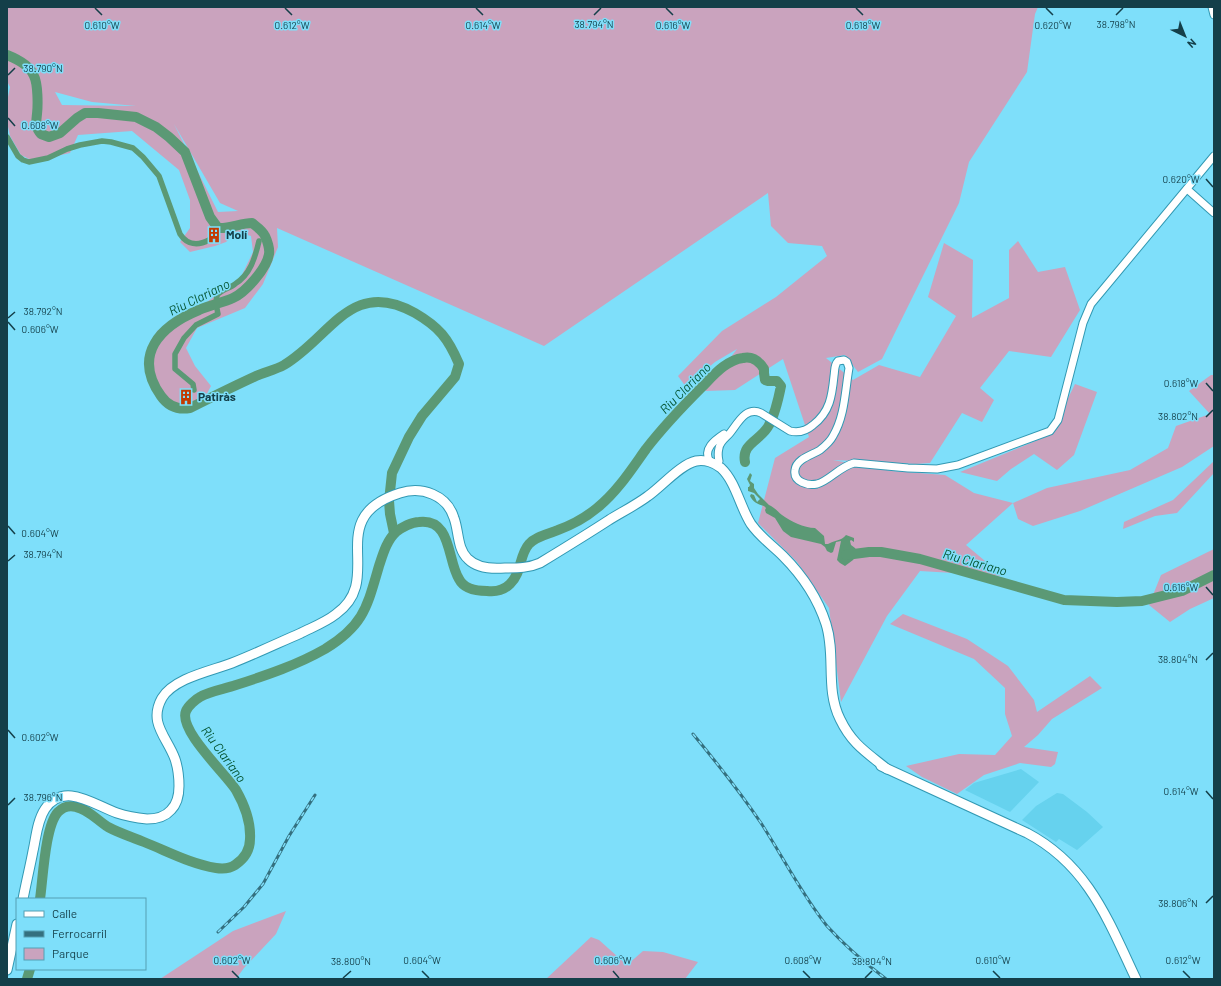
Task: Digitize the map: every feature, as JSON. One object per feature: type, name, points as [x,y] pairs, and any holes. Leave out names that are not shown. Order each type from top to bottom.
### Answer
[{"type":"main road","points":[[22,898],[40,821],[46,808],[55,799],[69,796],[79,797],[117,813],[144,819],[157,819],[172,809],[177,801],[178,793],[179,779],[177,766],[175,758],[159,727],[157,719],[159,706],[165,694],[180,682],[281,642],[327,621],[343,610],[350,600],[357,584],[359,526],[367,513],[377,504],[404,492],[422,490],[432,493],[441,499],[449,507],[454,517],[462,552],[468,559],[480,567],[493,569],[527,568],[534,566],[568,546],[647,497],[671,478],[683,466],[697,460],[712,459],[727,469],[744,512],[754,528],[787,561],[807,586],[823,616],[832,649],[831,675],[833,699],[838,715],[850,736]]},
{"type":"main road","points":[[829,639],[826,676],[830,711],[837,727],[851,745],[868,760],[1023,831],[1042,841],[1059,854],[1076,871],[1092,892],[1136,979]]},
{"type":"main road","points":[[828,700],[845,732],[862,750],[887,769]]},
{"type":"main road","points":[[7,970],[16,929]]},
{"type":"street","points":[[1212,7],[1214,15]]},
{"type":"street","points":[[712,459],[723,439],[750,411],[758,411],[790,430],[806,430],[823,416],[831,399],[835,366],[838,361],[844,360],[848,362],[848,368],[842,412],[837,427],[829,441],[820,450],[801,461],[796,467],[794,471],[795,475],[797,479],[804,484],[812,485],[820,483],[844,466],[854,463],[924,469],[937,469],[958,465],[1050,432],[1058,420],[1083,323],[1091,304],[1214,156]]},
{"type":"street","points":[[1187,189],[1214,214]]},
{"type":"street","points":[[712,459],[708,450],[715,441],[734,427]]},
{"type":"shaded area","points":[[750,473],[752,475],[750,481],[754,484],[754,488],[769,505],[793,522],[806,527],[815,528],[824,536],[825,544],[840,539],[846,535],[854,538],[854,542],[851,540],[850,541],[851,545],[858,553],[853,560],[845,566],[837,560],[841,541],[836,542],[833,552],[831,553],[821,544],[791,537],[783,531],[775,518],[766,513],[766,508],[756,502],[751,498],[751,494],[754,495],[757,502],[760,499],[754,493],[748,491],[748,487],[750,485],[747,479]]},
{"type":"shaded area","points":[[1021,769],[1039,782],[1010,812],[965,790],[974,783]]},
{"type":"shaded area","points":[[1057,793],[1063,794],[1087,812],[1103,827],[1077,850],[1059,839],[1056,842],[1022,820],[1036,806]]},
{"type":"green space","points":[[7,7],[1038,7],[1035,14],[1027,72],[969,162],[959,203],[882,359],[858,372],[845,355],[826,358],[853,380],[879,365],[920,377],[956,316],[928,297],[944,243],[973,260],[972,318],[1009,298],[1009,250],[1018,241],[1038,272],[1065,267],[1080,310],[1051,357],[1009,351],[980,388],[994,400],[982,422],[962,413],[930,463],[916,464],[833,460],[892,471],[945,475],[974,493],[1013,503],[966,545],[1003,576],[920,571],[887,616],[841,702],[829,608],[797,562],[758,523],[775,458],[809,437],[783,359],[735,390],[705,391],[737,349],[715,362],[686,387],[678,376],[722,331],[776,297],[827,256],[822,246],[788,243],[771,226],[768,193],[544,346],[277,228],[278,247],[263,284],[245,308],[197,328],[186,348],[195,366],[211,386],[200,407],[170,409],[147,378],[157,331],[207,302],[241,277],[253,252],[251,236],[236,232],[226,242],[190,252],[180,242],[190,228],[190,200],[179,170],[132,131],[78,135],[70,153],[33,161],[21,155],[10,136],[7,122],[7,102],[10,87],[7,81]],"holes":[[[55,92],[92,102],[136,106],[62,105]],[[174,124],[220,203],[238,211],[218,212]]]},
{"type":"green space","points":[[1211,375],[1214,375],[1214,446],[1182,467],[1080,511],[1033,526],[1018,519],[1013,503],[1047,488],[1130,470],[1168,448],[1176,426],[1210,414],[1189,391]]},
{"type":"green space","points":[[1075,384],[1097,392],[1074,455],[1057,470],[1034,454],[1011,469],[997,481],[960,472],[1050,435]]},
{"type":"green space","points":[[1214,461],[1214,473],[1177,513],[1155,516],[1123,529],[1124,522],[1173,500]]},
{"type":"green space","points":[[1214,549],[1214,598],[1190,609],[1170,622],[1149,605],[1161,575]]},
{"type":"green space","points":[[903,614],[967,639],[1008,666],[1034,700],[1037,712],[1090,676],[1102,688],[1052,719],[1038,735],[1024,747],[1058,752],[1055,764],[1051,767],[1020,763],[984,775],[957,794],[922,777],[906,766],[959,754],[995,755],[1012,736],[1005,714],[1005,688],[974,659],[890,624]]},
{"type":"green space","points":[[286,911],[276,934],[244,968],[236,979],[160,979],[233,931]]},
{"type":"green space","points":[[591,937],[599,940],[627,965],[643,951],[663,952],[698,962],[685,979],[546,979]]},
{"type":"waterway","name":"Riu Clariano","points":[[7,55],[30,69],[34,76],[38,105],[36,125],[41,134],[49,137],[60,133],[85,113],[136,117],[156,127],[185,152],[210,217],[218,228],[252,223],[265,236],[269,250],[267,260],[255,279],[244,291],[233,298],[203,308],[173,324],[162,333],[154,344],[150,355],[149,368],[153,381],[161,396],[170,405],[177,408],[190,408],[256,376],[281,367],[300,353],[343,315],[358,306],[374,302],[393,304],[415,313],[437,328],[447,340],[459,364],[455,377],[422,416],[409,437],[392,473],[389,501],[394,533]]},
{"type":"waterway","points":[[7,137],[18,156],[29,162],[48,158],[80,145],[102,141],[133,148],[143,157],[159,176],[180,234],[183,238],[189,242],[197,244],[209,240]]},
{"type":"waterway","points":[[194,390],[193,384],[175,369],[175,354],[184,338],[196,325],[218,314],[216,302],[218,294],[245,276],[254,260],[259,241]]},
{"type":"waterway","name":"Riu Clariano","points":[[40,898],[45,853],[50,829],[58,812],[69,806],[85,810],[108,827],[197,864],[221,869],[233,866],[241,860],[246,854],[250,843],[248,820],[242,801],[231,783],[204,752],[189,729],[185,719],[186,711],[194,701],[204,695],[293,665],[325,649],[348,632],[356,623],[367,604],[388,543],[393,535],[401,528],[416,522],[430,523],[437,527],[443,533],[455,571],[464,585],[471,589],[483,591],[496,591],[505,588],[517,575],[526,548],[532,541],[578,521],[597,508],[617,488],[666,425],[720,369],[737,359],[749,358],[758,361],[762,366],[764,369],[765,380],[777,381],[781,386],[771,421],[766,430],[746,450],[745,462]]},
{"type":"waterway","name":"Riu Clariano","points":[[846,555],[881,552],[920,559],[1064,600],[1117,602],[1142,601],[1182,591],[1214,575]]},
{"type":"waterway","name":"Riu Clariano","points":[[27,979],[30,970]]},
{"type":"railway","points":[[693,734],[753,811],[809,902],[827,926],[855,954],[886,979]]},
{"type":"railway","points":[[218,932],[244,907],[263,884],[289,836],[315,795]]},
{"type":"place","name":"Molí","points":[[214,235]]},
{"type":"place","name":"Patiràs","points":[[186,397]]}]
